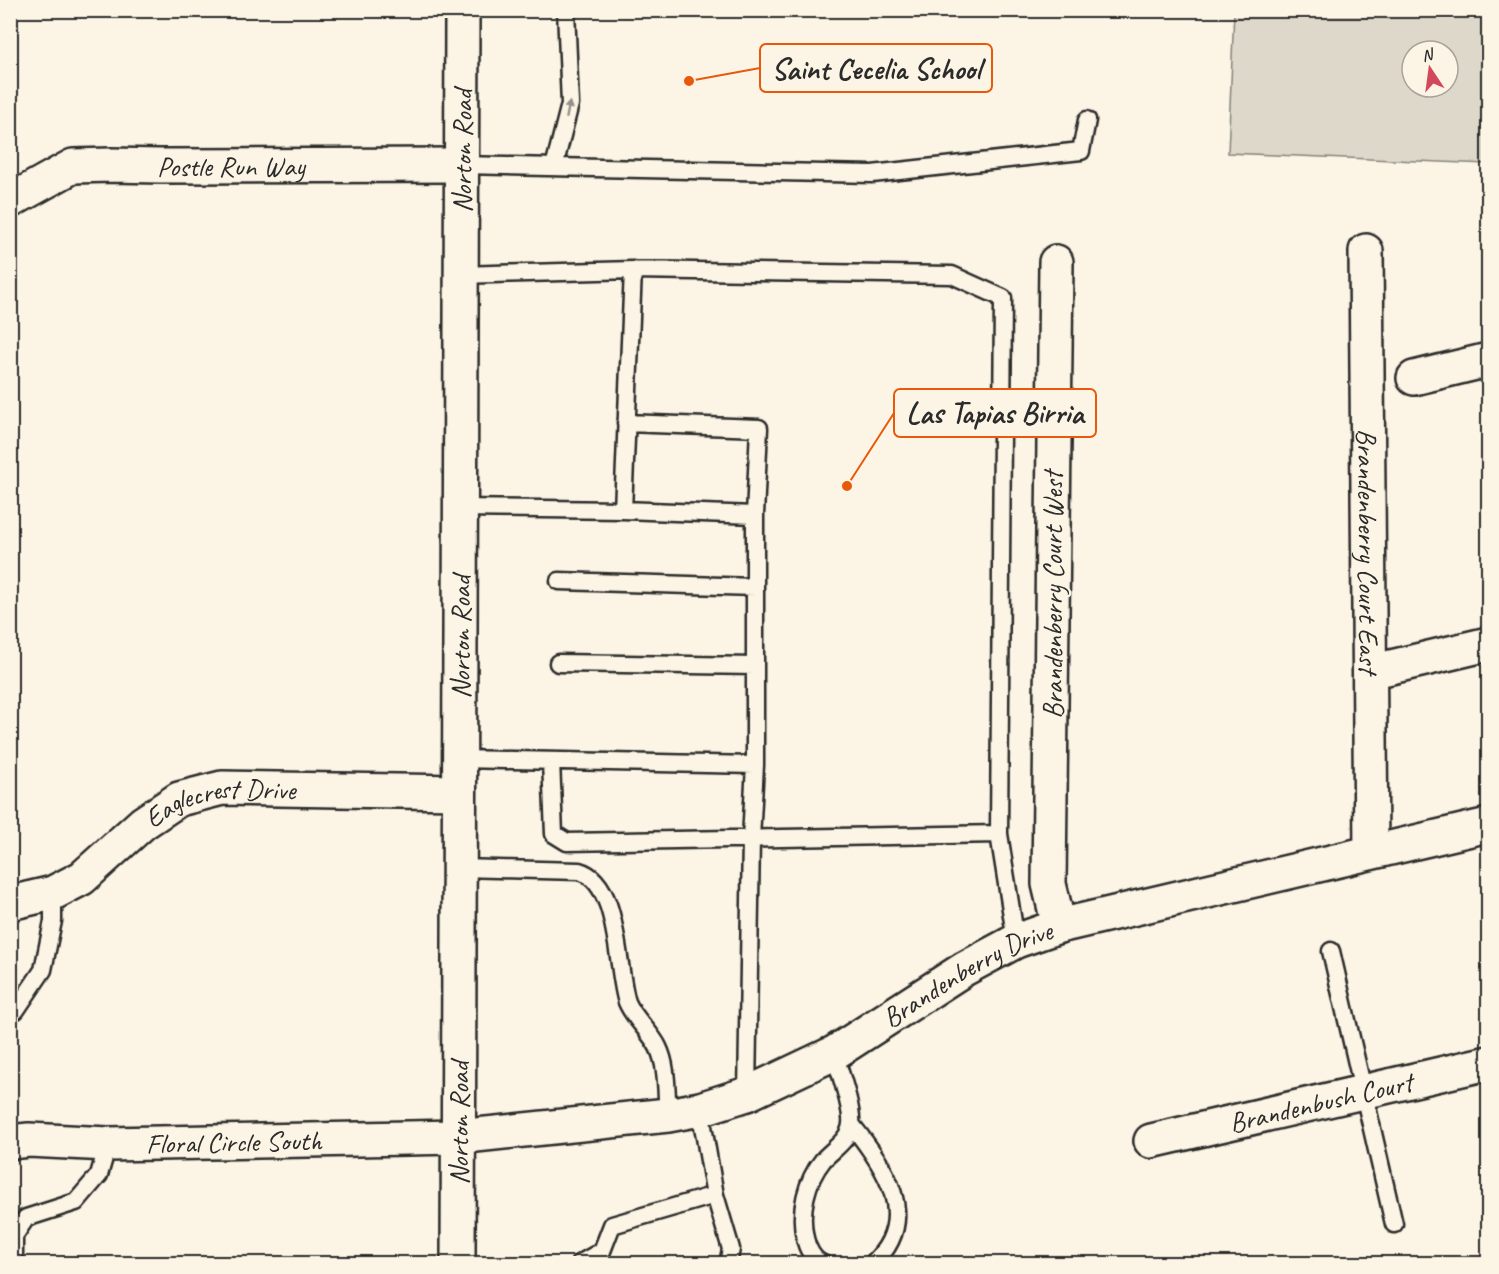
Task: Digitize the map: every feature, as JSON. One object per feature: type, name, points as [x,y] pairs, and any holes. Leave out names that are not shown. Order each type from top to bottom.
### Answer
[{"type":"street","name":"Norton Road","points":[[458,1263],[462,10]]},
{"type":"street","name":"Postle Run Way","points":[[10,201],[73,166],[461,165]]},
{"type":"street","name":"Brandenberry Court East","points":[[1366,251],[1371,852]]},
{"type":"street","name":"Brandenberry Court West","points":[[1056,262],[1049,884],[1059,926]]},
{"type":"street","points":[[1414,378],[1488,360]]},
{"type":"street","points":[[1370,672],[1488,644]]},
{"type":"street","name":"Eaglecrest Drive","points":[[10,903],[53,893],[82,878],[143,823],[179,799],[222,788],[459,792]]},
{"type":"street","name":"Brandenberry Drive","points":[[457,1137],[668,1115],[700,1109],[747,1094],[834,1053],[964,969],[1016,941],[1059,926],[1488,825]]},
{"type":"street","name":"Brandenbush Court","points":[[1151,1141],[1488,1063]]},
{"type":"street","name":"Floral Circle South","points":[[10,1142],[29,1140],[108,1144],[457,1137]]},
{"type":"lane","points":[[554,166],[570,104],[566,10]]},
{"type":"lane","points":[[461,165],[872,174],[1081,151],[1087,120]]},
{"type":"lane","points":[[623,510],[633,270]]},
{"type":"lane","points":[[460,275],[633,270],[952,275],[1003,298],[999,834],[1016,941]]},
{"type":"lane","points":[[626,423],[759,428],[755,515],[755,765],[751,838],[747,1094]]},
{"type":"lane","points":[[459,508],[623,510],[755,515]]},
{"type":"lane","points":[[559,581],[755,587]]},
{"type":"lane","points":[[558,663],[755,666]]},
{"type":"lane","points":[[459,759],[755,765]]},
{"type":"lane","points":[[551,761],[554,834],[567,842],[999,834]]},
{"type":"lane","points":[[459,868],[579,871],[598,883],[605,897],[615,932],[627,1000],[632,1013],[658,1047],[663,1060],[668,1115]]},
{"type":"lane","points":[[10,1013],[16,1010],[44,970],[53,921],[53,893]]},
{"type":"lane","points":[[1331,951],[1394,1224]]},
{"type":"lane","points":[[823,1263],[819,1262],[807,1247],[803,1230],[809,1183],[822,1161],[849,1132],[851,1124],[849,1107],[834,1053]]},
{"type":"lane","points":[[700,1109],[715,1195],[731,1249],[728,1263]]},
{"type":"lane","points":[[851,1124],[872,1150],[888,1176],[894,1197],[896,1221],[893,1237],[882,1255],[872,1263]]},
{"type":"lane","points":[[14,1263],[14,1236],[26,1218],[76,1202],[99,1175],[108,1144]]},
{"type":"lane","points":[[579,1263],[603,1259],[612,1225],[715,1195]]},
{"type":"shaded area","points":[[1234,11],[1488,11],[1488,164],[1228,153]]},
{"type":"place","name":"Saint Cecelia School","points":[[689,81]]},
{"type":"place","name":"Las Tapias Birria","points":[[847,486]]}]
